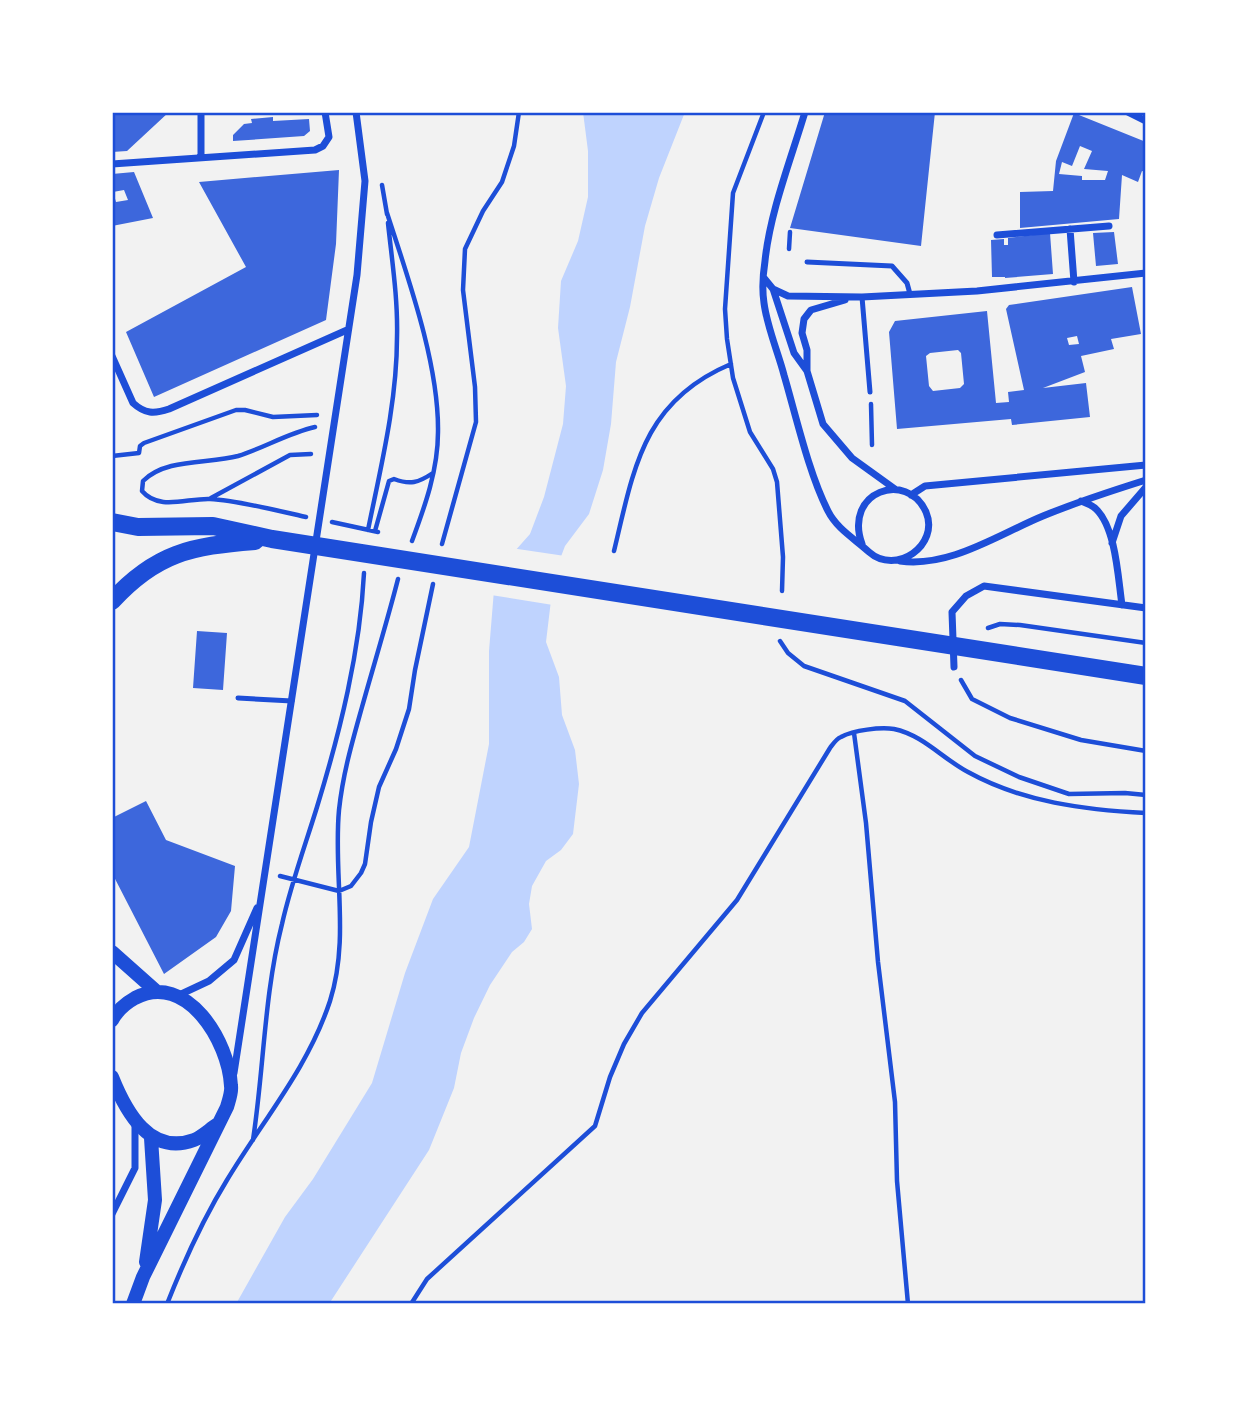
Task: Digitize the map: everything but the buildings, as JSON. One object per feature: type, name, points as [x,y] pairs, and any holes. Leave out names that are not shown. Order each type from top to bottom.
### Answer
[{"type":"main road","points":[[112,522],[138,527],[213,526],[272,539],[1146,676]]},
{"type":"main road","points":[[112,601],[145,570],[164,558],[220,543],[272,539]]},
{"type":"main road","points":[[112,952],[157,992]]},
{"type":"main road","points":[[112,1020],[128,1002],[141,995],[157,992],[177,996],[198,1012],[214,1030],[226,1056],[232,1088],[227,1107],[133,1304]]},
{"type":"main road","points":[[112,1077],[135,1122],[151,1138],[172,1144],[195,1140],[218,1124]]},
{"type":"main road","points":[[144,1277],[155,1200],[151,1138]]},
{"type":"street","points":[[201,112],[201,156]]},
{"type":"street","points":[[112,164],[315,150],[323,146],[329,137],[324,112]]},
{"type":"street","points":[[805,112],[768,238],[764,303],[814,474],[828,513],[844,532],[882,559],[917,564],[951,556],[1081,501],[1146,480]]},
{"type":"street","points":[[1128,112],[1146,121]]},
{"type":"street","points":[[232,1088],[363,228],[365,181],[358,114]]},
{"type":"street","points":[[996,235],[1109,226]]},
{"type":"street","points":[[1070,229],[1074,282]]},
{"type":"street","points":[[774,289],[788,296],[859,297],[977,291],[1146,273]]},
{"type":"street","points":[[764,277],[774,289],[794,353],[807,371]]},
{"type":"street","points":[[859,297],[811,310],[804,319],[802,333],[807,350],[807,371],[823,424],[852,458],[895,490],[911,495],[921,503],[927,514],[928,535],[921,546],[908,557],[896,561]]},
{"type":"street","points":[[112,356],[133,403],[151,414],[169,409],[347,330]]},
{"type":"street","points":[[911,495],[925,486],[1146,465]]},
{"type":"street","points":[[1112,543],[1121,516],[1146,486]]},
{"type":"street","points":[[862,544],[857,531],[858,517],[863,505],[872,496],[895,490]]},
{"type":"street","points":[[1081,501],[1094,507],[1104,520],[1112,543],[1122,605]]},
{"type":"street","points":[[954,667],[952,612],[966,596],[984,586],[1146,608]]},
{"type":"street","points":[[177,996],[209,981],[234,960],[261,898]]},
{"type":"street","points":[[112,1214],[135,1168],[135,1122]]},
{"type":"lane","points":[[807,262],[892,267],[907,283],[911,294]]},
{"type":"lane","points":[[859,297],[870,392]]},
{"type":"lane","points":[[238,698],[292,701]]},
{"type":"path","points":[[439,556],[476,422],[475,387],[463,290],[465,249],[483,211],[502,183],[514,146],[519,112]]},
{"type":"path","points":[[764,112],[733,193],[725,309],[731,364],[750,432],[773,469],[776,482],[783,557],[782,591]]},
{"type":"path","points":[[789,248],[790,232]]},
{"type":"path","points":[[614,551],[625,497],[650,432],[666,409],[686,389],[706,374],[731,364]]},
{"type":"path","points":[[870,392],[872,445]]},
{"type":"path","points":[[112,456],[139,453],[140,446],[144,443],[236,410],[273,417],[317,415]]},
{"type":"path","points":[[264,509],[210,499],[171,503],[153,499],[142,491],[143,481],[157,470],[237,456],[296,431],[315,427]]},
{"type":"path","points":[[210,499],[290,455],[311,454]]},
{"type":"path","points":[[375,531],[390,481],[394,479],[407,484],[414,483],[433,472]]},
{"type":"path","points":[[276,876],[339,891],[357,880],[365,864],[370,822],[379,787],[396,749],[409,709],[434,580]]},
{"type":"path","points":[[990,628],[1000,624],[1020,625],[1146,643]]},
{"type":"path","points":[[780,641],[788,653],[804,666],[905,701],[975,756],[1019,777],[1069,794],[1146,795]]},
{"type":"path","points":[[954,667],[972,699],[1010,718],[1081,740],[1146,751]]},
{"type":"path","points":[[411,1304],[427,1279],[595,1126],[610,1077],[624,1044],[642,1013],[737,900],[839,737],[885,729],[904,733],[926,743],[970,773],[1049,803],[1146,813]]},
{"type":"path","points":[[854,733],[895,1102],[897,1181],[908,1304]]},
{"type":"path","points":[[167,1304],[205,1219],[307,1056],[331,999],[339,959],[339,891]]},
{"type":"path","points":[[253,1141],[268,993],[281,925]]},
{"type":"water","points":[[583,112],[685,112],[659,178],[645,226],[630,307],[616,362],[611,424],[603,470],[589,514],[565,546],[554,575],[546,642],[559,677],[562,715],[575,750],[579,784],[573,834],[561,850],[546,861],[532,886],[529,904],[532,929],[524,942],[512,952],[490,985],[474,1018],[461,1053],[454,1088],[429,1150],[329,1304],[236,1304],[285,1217],[313,1179],[372,1083],[405,973],[433,899],[469,847],[489,744],[489,651],[494,590],[507,560],[530,534],[544,497],[563,424],[566,386],[558,328],[561,281],[578,241],[588,197],[588,151]]},
{"type":"pier","points":[[511,548],[565,556],[557,576],[553,605],[491,595],[503,559]]}]
